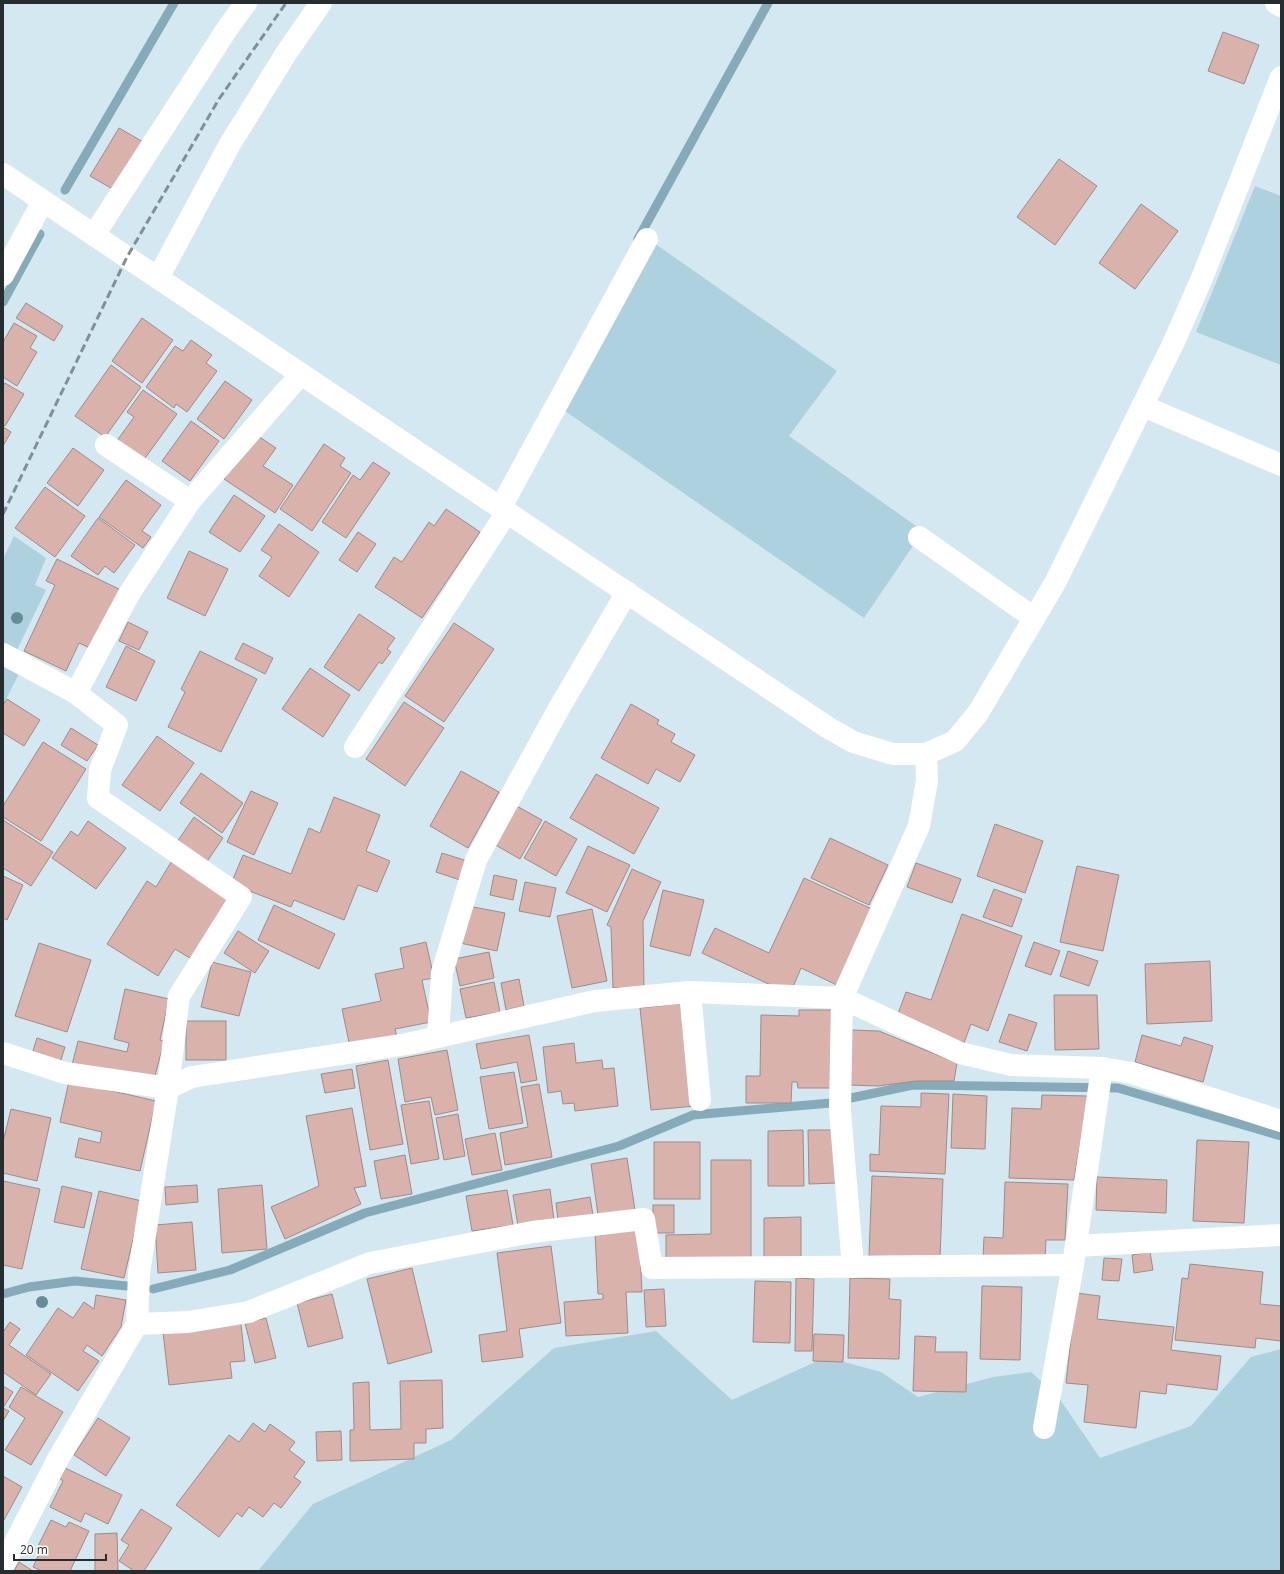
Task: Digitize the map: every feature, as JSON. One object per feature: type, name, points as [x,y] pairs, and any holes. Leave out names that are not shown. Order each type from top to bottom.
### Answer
[{"type":"street","points":[[94,235],[229,26],[246,3]]},
{"type":"street","points":[[158,278],[230,144],[287,52],[322,3]]},
{"type":"street","points":[[1276,3],[1281,6]]},
{"type":"street","points":[[3,174],[827,727],[853,742],[893,754],[926,754],[955,741],[978,713],[1055,583],[1173,344],[1202,278],[1281,77]]},
{"type":"street","points":[[3,274],[43,201]]},
{"type":"street","points":[[355,747],[504,510],[647,239]]},
{"type":"street","points":[[76,693],[130,594],[190,501],[301,374]]},
{"type":"street","points":[[1143,406],[1281,465]]},
{"type":"street","points":[[106,445],[190,501]]},
{"type":"street","points":[[919,537],[1034,618]]},
{"type":"street","points":[[438,1037],[442,973],[476,860],[558,710],[627,592]]},
{"type":"street","points":[[3,654],[76,693],[117,725],[100,770],[98,798],[241,897],[179,996],[168,1088],[139,1273],[137,1324],[58,1459],[3,1566]]},
{"type":"street","points":[[853,1267],[840,1111],[842,998],[918,826],[927,782],[926,754]]},
{"type":"street","points":[[690,992],[700,1100]]},
{"type":"street","points":[[3,1053],[66,1073],[168,1088],[192,1077],[407,1044],[595,1001],[690,992],[842,998],[960,1053],[1011,1065],[1100,1080],[1132,1073],[1281,1121]]},
{"type":"street","points":[[1044,1428],[1074,1256],[1100,1080]]},
{"type":"street","points":[[137,1324],[188,1322],[249,1312],[370,1263],[532,1232],[644,1219],[652,1268],[853,1267],[1074,1256],[1281,1235]]},
{"type":"shaded area","points":[[1255,186],[1281,196],[1281,365],[1196,332]]},
{"type":"shaded area","points":[[654,243],[837,371],[789,436],[923,531],[864,618],[562,409]]},
{"type":"shaded area","points":[[14,536],[46,558],[35,585],[46,590],[15,654],[3,647],[3,559]]},
{"type":"shaded area","points":[[3,662],[21,670],[3,705]]},
{"type":"shaded area","points":[[656,1331],[732,1400],[826,1357],[881,1372],[918,1397],[993,1377],[1031,1372],[1059,1398],[1100,1458],[1191,1426],[1251,1357],[1281,1349],[1281,1571],[258,1571],[313,1504],[451,1440],[554,1348]]},
{"type":"building","points":[[1223,32],[1259,45],[1244,84],[1208,71]]},
{"type":"building","points":[[119,128],[145,143],[116,191],[90,176]]},
{"type":"building","points":[[1059,159],[1097,186],[1055,245],[1017,217]]},
{"type":"building","points":[[1141,204],[1178,231],[1135,289],[1099,263]]},
{"type":"building","points":[[26,303],[63,326],[54,341],[16,318]]},
{"type":"building","points":[[142,318],[173,340],[142,383],[112,361]]},
{"type":"building","points":[[14,323],[37,336],[30,348],[37,352],[17,386],[3,377],[3,342]]},
{"type":"building","points":[[191,340],[212,355],[206,363],[217,371],[187,412],[176,404],[174,408],[146,387],[175,346],[183,351]]},
{"type":"building","points":[[111,365],[141,387],[105,437],[75,416]]},
{"type":"building","points":[[225,381],[252,400],[224,439],[197,419]]},
{"type":"building","points":[[5,383],[24,394],[5,426],[3,425],[3,386]]},
{"type":"building","points":[[143,390],[177,414],[143,461],[116,442],[134,417],[127,412]]},
{"type":"building","points":[[191,421],[219,441],[190,481],[162,461]]},
{"type":"building","points":[[3,427],[11,432],[3,446]]},
{"type":"building","points":[[255,434],[276,448],[263,466],[293,485],[275,513],[224,479]]},
{"type":"building","points":[[324,444],[345,458],[340,466],[351,473],[312,531],[280,509]]},
{"type":"building","points":[[73,448],[104,470],[78,506],[47,483]]},
{"type":"building","points":[[373,462],[390,473],[346,538],[322,522],[353,475],[360,480]]},
{"type":"building","points":[[126,480],[161,505],[142,531],[151,537],[143,548],[99,517]]},
{"type":"building","points":[[45,487],[85,516],[55,557],[15,528]]},
{"type":"building","points":[[234,495],[265,516],[240,552],[209,532]]},
{"type":"building","points":[[446,509],[480,532],[422,618],[375,587],[394,557],[402,562],[429,522],[434,526]]},
{"type":"building","points":[[98,518],[135,545],[114,573],[105,566],[98,575],[71,556]]},
{"type":"building","points":[[279,524],[319,552],[289,597],[259,576],[272,557],[261,550]]},
{"type":"building","points":[[358,532],[376,544],[357,572],[339,560]]},
{"type":"building","points":[[189,551],[228,569],[205,616],[167,598]]},
{"type":"building","points":[[57,559],[123,591],[94,650],[79,643],[66,671],[24,651],[55,585],[46,581]]},
{"type":"building","points":[[359,614],[395,638],[387,649],[391,652],[382,664],[379,662],[359,691],[324,667]]},
{"type":"building","points":[[128,622],[148,632],[139,650],[119,641]]},
{"type":"building","points":[[454,623],[494,649],[444,722],[405,696]]},
{"type":"building","points":[[243,643],[273,658],[265,674],[235,659]]},
{"type":"building","points":[[126,646],[155,661],[136,701],[106,687]]},
{"type":"building","points":[[200,651],[257,679],[221,752],[168,727],[185,692],[181,689]]},
{"type":"building","points":[[310,668],[350,695],[323,737],[282,709]]},
{"type":"building","points":[[7,699],[40,720],[24,746],[3,733],[3,705]]},
{"type":"building","points":[[404,702],[444,728],[405,786],[366,759]]},
{"type":"building","points":[[631,704],[659,720],[657,724],[675,734],[671,742],[695,755],[680,782],[656,769],[648,784],[601,758]]},
{"type":"building","points":[[71,728],[98,745],[87,761],[61,745]]},
{"type":"building","points":[[157,736],[194,763],[160,811],[122,785]]},
{"type":"building","points":[[43,742],[86,769],[41,841],[3,817],[3,806]]},
{"type":"building","points":[[461,771],[499,792],[468,848],[430,826]]},
{"type":"building","points":[[201,773],[243,803],[222,833],[180,803]]},
{"type":"building","points":[[596,774],[659,808],[634,854],[570,818]]},
{"type":"building","points":[[251,791],[278,803],[254,855],[227,842]]},
{"type":"building","points":[[334,797],[380,815],[366,851],[390,861],[377,892],[358,885],[344,920],[294,900],[291,907],[231,884],[243,855],[291,874],[309,828],[320,833]]},
{"type":"building","points":[[513,804],[542,820],[520,859],[492,843]]},
{"type":"building","points":[[194,817],[223,838],[204,866],[175,845]]},
{"type":"building","points":[[3,820],[53,852],[31,886],[3,868]]},
{"type":"building","points":[[88,821],[126,848],[96,889],[52,858],[71,831],[78,836]]},
{"type":"building","points":[[545,821],[577,839],[556,876],[524,858]]},
{"type":"building","points":[[995,824],[1043,841],[1025,893],[977,876]]},
{"type":"building","points":[[830,838],[888,865],[869,905],[811,878]]},
{"type":"building","points":[[588,846],[630,865],[607,912],[566,893]]},
{"type":"building","points":[[442,853],[467,861],[460,880],[436,872]]},
{"type":"building","points":[[173,859],[233,897],[193,960],[175,949],[158,976],[107,944],[147,881],[156,887]]},
{"type":"building","points":[[916,863],[961,879],[952,903],[907,887]]},
{"type":"building","points":[[1077,866],[1119,875],[1103,951],[1060,942]]},
{"type":"building","points":[[632,869],[661,882],[643,921],[644,987],[613,988],[611,927],[607,925]]},
{"type":"building","points":[[494,875],[517,880],[513,900],[490,895]]},
{"type":"building","points":[[3,876],[23,885],[7,920],[3,918]]},
{"type":"building","points":[[804,878],[874,910],[839,986],[801,968],[790,994],[702,953],[715,928],[769,953]]},
{"type":"building","points":[[525,882],[556,888],[550,917],[519,911]]},
{"type":"building","points":[[994,889],[1022,899],[1012,927],[983,917]]},
{"type":"building","points":[[663,890],[704,900],[690,956],[650,946]]},
{"type":"building","points":[[274,905],[335,934],[319,969],[258,940]]},
{"type":"building","points":[[468,906],[505,913],[497,951],[460,943]]},
{"type":"building","points":[[592,909],[607,981],[572,988],[557,916]]},
{"type":"building","points":[[962,914],[1022,936],[988,1031],[971,1024],[964,1043],[896,1019],[906,992],[931,1000]]},
{"type":"building","points":[[238,931],[269,951],[255,973],[224,953]]},
{"type":"building","points":[[426,942],[434,978],[422,980],[431,1022],[395,1029],[397,1037],[350,1047],[342,1009],[381,1001],[375,974],[404,968],[400,948]]},
{"type":"building","points":[[1034,942],[1060,951],[1051,975],[1025,966]]},
{"type":"building","points":[[39,943],[91,960],[67,1032],[15,1016]]},
{"type":"building","points":[[1068,951],[1098,961],[1089,986],[1060,976]]},
{"type":"building","points":[[489,952],[494,978],[460,986],[454,959]]},
{"type":"building","points":[[1210,961],[1212,1021],[1147,1024],[1145,964]]},
{"type":"building","points":[[212,962],[251,972],[239,1016],[201,1007]]},
{"type":"building","points":[[519,979],[524,1006],[506,1010],[501,983]]},
{"type":"building","points":[[494,982],[500,1012],[466,1018],[460,989]]},
{"type":"building","points":[[125,989],[169,999],[160,1040],[164,1041],[154,1080],[71,1069],[78,1041],[127,1052],[129,1043],[114,1039]]},
{"type":"building","points":[[1054,995],[1097,995],[1099,1049],[1055,1050]]},
{"type":"building","points":[[685,1003],[696,1106],[651,1110],[640,1008]]},
{"type":"building","points":[[799,1010],[835,1010],[834,1088],[798,1088],[797,1082],[792,1082],[791,1103],[746,1103],[746,1076],[760,1076],[761,1015],[799,1016]]},
{"type":"building","points":[[1009,1014],[1037,1023],[1027,1051],[999,1042]]},
{"type":"building","points":[[186,1021],[226,1021],[226,1060],[186,1060]]},
{"type":"building","points":[[851,1030],[879,1031],[957,1063],[954,1081],[916,1081],[878,1086],[849,1085]]},
{"type":"building","points":[[529,1035],[537,1080],[521,1083],[517,1062],[481,1069],[476,1044]]},
{"type":"building","points":[[1142,1035],[1181,1046],[1184,1037],[1213,1046],[1203,1082],[1135,1062]]},
{"type":"building","points":[[37,1038],[65,1047],[59,1066],[31,1057]]},
{"type":"building","points":[[574,1043],[576,1063],[602,1060],[603,1069],[614,1068],[618,1106],[575,1111],[574,1103],[563,1104],[561,1091],[548,1093],[543,1047]]},
{"type":"building","points":[[447,1050],[458,1110],[435,1115],[431,1097],[405,1102],[398,1059]]},
{"type":"building","points":[[388,1060],[403,1144],[370,1150],[356,1066]]},
{"type":"building","points":[[352,1069],[355,1088],[325,1093],[321,1074]]},
{"type":"building","points":[[514,1072],[523,1123],[489,1129],[480,1077]]},
{"type":"building","points":[[69,1081],[156,1101],[140,1171],[75,1157],[79,1138],[100,1143],[102,1132],[60,1122]]},
{"type":"building","points":[[539,1084],[552,1157],[505,1165],[500,1133],[528,1127],[521,1087]]},
{"type":"building","points":[[921,1093],[949,1094],[945,1174],[870,1171],[870,1154],[879,1155],[881,1106],[921,1107]]},
{"type":"building","points":[[953,1094],[987,1096],[985,1149],[951,1148]]},
{"type":"building","points":[[1042,1095],[1088,1096],[1074,1180],[1009,1178],[1012,1108],[1041,1109]]},
{"type":"building","points":[[429,1101],[439,1159],[411,1164],[401,1105]]},
{"type":"building","points":[[352,1108],[366,1186],[354,1188],[361,1204],[285,1239],[271,1207],[319,1186],[306,1116]]},
{"type":"building","points":[[11,1109],[51,1118],[37,1181],[3,1173],[3,1142]]},
{"type":"building","points":[[458,1114],[465,1156],[444,1160],[436,1118]]},
{"type":"building","points":[[803,1130],[804,1186],[768,1186],[768,1131]]},
{"type":"building","points":[[808,1130],[837,1130],[837,1183],[809,1184]]},
{"type":"building","points":[[495,1133],[502,1170],[472,1175],[465,1139]]},
{"type":"building","points":[[1197,1140],[1249,1142],[1244,1223],[1193,1221]]},
{"type":"building","points":[[654,1142],[700,1142],[700,1199],[654,1199]]},
{"type":"building","points":[[405,1155],[412,1194],[381,1199],[374,1161]]},
{"type":"building","points":[[627,1158],[635,1210],[598,1215],[591,1164]]},
{"type":"building","points":[[711,1160],[751,1160],[751,1259],[666,1260],[666,1235],[711,1234]]},
{"type":"building","points":[[872,1176],[943,1179],[940,1258],[869,1256]]},
{"type":"building","points":[[1097,1177],[1167,1180],[1166,1213],[1096,1210]]},
{"type":"building","points":[[3,1181],[40,1189],[22,1269],[3,1265]]},
{"type":"building","points":[[1005,1182],[1068,1184],[1065,1240],[1046,1240],[1045,1260],[983,1258],[984,1237],[1003,1238]]},
{"type":"building","points":[[197,1185],[198,1202],[166,1205],[165,1187]]},
{"type":"building","points":[[262,1185],[267,1249],[222,1253],[218,1189]]},
{"type":"building","points":[[62,1186],[92,1193],[84,1228],[54,1222]]},
{"type":"building","points":[[550,1189],[554,1220],[518,1226],[513,1195]]},
{"type":"building","points":[[507,1190],[513,1225],[472,1231],[466,1196]]},
{"type":"building","points":[[99,1191],[142,1201],[124,1278],[81,1269]]},
{"type":"building","points":[[590,1197],[593,1215],[558,1220],[556,1203]]},
{"type":"building","points":[[653,1205],[674,1205],[674,1233],[653,1233]]},
{"type":"building","points":[[801,1217],[801,1259],[764,1260],[764,1218]]},
{"type":"building","points":[[192,1222],[196,1270],[158,1273],[155,1225]]},
{"type":"building","points":[[639,1230],[642,1292],[626,1292],[628,1333],[566,1336],[564,1302],[603,1299],[603,1294],[598,1294],[595,1233]]},
{"type":"building","points":[[551,1246],[561,1323],[519,1329],[523,1357],[482,1362],[479,1335],[507,1331],[497,1253]]},
{"type":"building","points":[[1150,1252],[1153,1270],[1134,1273],[1132,1255]]},
{"type":"building","points":[[1104,1258],[1122,1259],[1119,1281],[1102,1280]]},
{"type":"building","points":[[1190,1264],[1263,1272],[1260,1304],[1281,1306],[1281,1341],[1256,1338],[1255,1348],[1175,1340],[1182,1278],[1188,1279]]},
{"type":"building","points":[[412,1268],[432,1352],[388,1364],[367,1279]]},
{"type":"building","points":[[796,1278],[814,1279],[812,1351],[795,1351]]},
{"type":"building","points":[[850,1278],[890,1279],[889,1299],[901,1300],[899,1359],[848,1358]]},
{"type":"building","points":[[755,1281],[791,1282],[790,1343],[753,1342]]},
{"type":"building","points":[[982,1286],[1022,1287],[1020,1360],[980,1359]]},
{"type":"building","points":[[664,1289],[666,1326],[646,1327],[644,1290]]},
{"type":"building","points":[[1076,1293],[1100,1296],[1097,1319],[1174,1327],[1171,1350],[1221,1356],[1217,1390],[1167,1384],[1166,1394],[1140,1391],[1136,1428],[1084,1422],[1088,1385],[1066,1383]]},
{"type":"building","points":[[332,1294],[343,1338],[308,1347],[297,1303]]},
{"type":"building","points":[[96,1295],[126,1300],[121,1327],[102,1356],[87,1345],[83,1351],[99,1361],[78,1391],[26,1355],[58,1308],[73,1318],[84,1302],[94,1309]]},
{"type":"building","points":[[266,1318],[276,1358],[255,1363],[245,1323]]},
{"type":"building","points":[[10,1322],[20,1329],[9,1345],[51,1374],[36,1395],[3,1372],[3,1332]]},
{"type":"building","points":[[241,1324],[245,1361],[230,1362],[232,1378],[169,1385],[163,1332]]},
{"type":"building","points":[[814,1334],[844,1335],[843,1362],[813,1361]]},
{"type":"building","points":[[915,1336],[936,1337],[935,1352],[967,1352],[966,1392],[913,1391]]},
{"type":"building","points":[[442,1380],[443,1428],[426,1429],[426,1443],[414,1443],[414,1459],[350,1461],[350,1430],[354,1430],[353,1383],[369,1382],[370,1430],[401,1429],[400,1381]]},
{"type":"building","points":[[3,1386],[13,1392],[3,1408]]},
{"type":"building","points":[[21,1387],[63,1412],[31,1465],[5,1450],[25,1418],[9,1407]]},
{"type":"building","points":[[3,1408],[9,1411],[3,1421]]},
{"type":"building","points":[[98,1418],[130,1438],[106,1476],[74,1455]]},
{"type":"building","points":[[253,1423],[265,1432],[270,1424],[295,1442],[289,1450],[305,1462],[294,1477],[301,1482],[281,1508],[274,1503],[263,1517],[249,1507],[242,1517],[237,1513],[219,1537],[176,1505],[229,1435],[239,1442]]},
{"type":"building","points":[[341,1431],[342,1460],[317,1461],[316,1432]]},
{"type":"building","points":[[65,1468],[122,1495],[108,1524],[85,1513],[81,1522],[50,1507],[63,1481],[60,1479]]},
{"type":"building","points":[[3,1476],[22,1487],[4,1520],[3,1520]]},
{"type":"building","points":[[141,1509],[172,1528],[144,1571],[134,1571],[119,1561],[129,1545],[121,1540]]},
{"type":"building","points":[[51,1520],[66,1527],[69,1522],[89,1531],[70,1571],[42,1571],[33,1567],[40,1552],[36,1550]]},
{"type":"building","points":[[117,1533],[118,1571],[95,1571],[95,1534]]},
{"type":"building","points":[[19,1562],[33,1571],[14,1571]]},
{"type":"waterway","points":[[65,190],[174,3]]},
{"type":"waterway","points":[[638,239],[768,3]]},
{"type":"waterway","points":[[3,302],[40,234]]},
{"type":"waterway","points":[[851,1098],[913,1085],[1118,1088],[1281,1136]]},
{"type":"waterway","points":[[153,1289],[230,1270],[365,1213],[619,1146],[693,1115],[831,1103]]},
{"type":"waterway","points":[[3,1294],[29,1287],[75,1281],[127,1286]]},
{"type":"railway","points":[[3,514],[127,257],[219,99],[286,3]]}]
